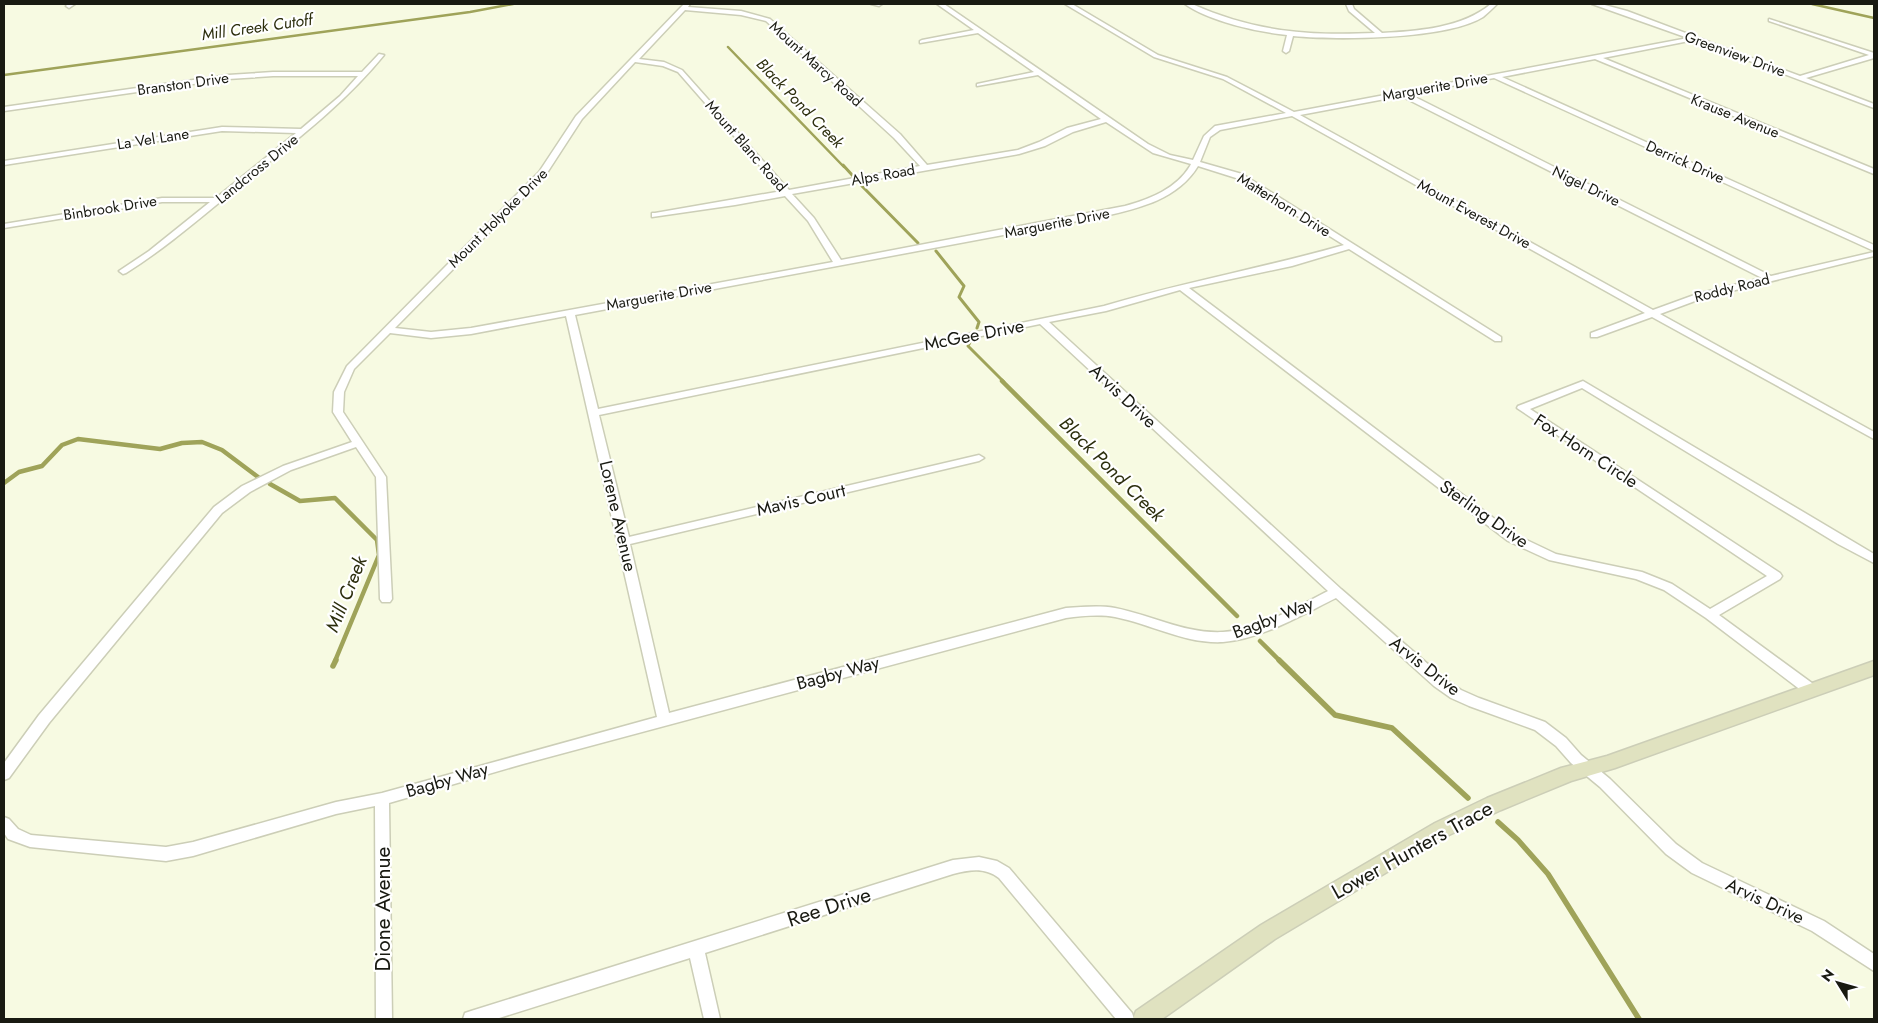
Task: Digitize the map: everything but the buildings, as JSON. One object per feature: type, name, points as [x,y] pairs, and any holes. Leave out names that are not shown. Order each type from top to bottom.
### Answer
[{"type":"street","name":"Matterhorn Drive","points":[[940,4],[1155,152],[1172,159],[1227,171],[1240,176],[1498,339]]},
{"type":"street","name":"Mount Everest Drive","points":[[1068,4],[1156,56],[1225,78],[1292,113],[1874,436]]},
{"type":"street","points":[[1188,4],[1236,23],[1290,34],[1325,36],[1381,35],[1440,28],[1464,23],[1483,14],[1494,4]]},
{"type":"street","points":[[1349,4],[1351,10],[1381,35]]},
{"type":"street","name":"Greenview Drive","points":[[1601,4],[1874,106]]},
{"type":"street","name":"Mount Holyoke Drive","points":[[358,443],[338,412],[339,392],[346,373],[354,362],[542,174],[579,118],[685,6]]},
{"type":"street","name":"Mount Marcy Road","points":[[685,6],[741,12],[768,20],[897,136],[926,168]]},
{"type":"street","points":[[1771,20],[1874,55]]},
{"type":"street","points":[[922,42],[980,32]]},
{"type":"street","points":[[1286,50],[1290,34]]},
{"type":"street","name":"Marguerite Drive","points":[[386,330],[454,334],[1125,210],[1172,189],[1182,180],[1194,163],[1205,139],[1213,130],[1228,125],[1692,39]]},
{"type":"street","name":"Landcross Drive","points":[[123,271],[152,253],[304,131],[330,109],[381,55]]},
{"type":"street","points":[[1800,78],[1874,55]]},
{"type":"street","name":"Krause Avenue","points":[[1596,57],[1874,172]]},
{"type":"street","name":"Mount Blanc Road","points":[[633,60],[664,64],[680,71],[820,233],[838,264]]},
{"type":"street","points":[[979,85],[1039,73]]},
{"type":"street","name":"Branston Drive","points":[[4,109],[238,76],[363,74]]},
{"type":"street","name":"Derrick Drive","points":[[1495,76],[1874,248]]},
{"type":"street","name":"Nigel Drive","points":[[1402,93],[1770,279]]},
{"type":"street","name":"Alps Road","points":[[655,215],[735,203],[1026,150],[1070,130],[1106,120]]},
{"type":"street","name":"La Vel Lane","points":[[4,163],[222,130],[263,128],[304,131]]},
{"type":"street","name":"Binbrook Drive","points":[[4,226],[153,201],[218,200]]},
{"type":"street","name":"McGee Drive","points":[[594,413],[1106,308],[1159,292],[1292,264],[1351,246]]},
{"type":"street","name":"Roddy Road","points":[[1594,335],[1652,312],[1700,296],[1874,254]]},
{"type":"street","name":"Sterling Drive","points":[[1182,288],[1512,538],[1553,557],[1570,562],[1622,571],[1656,582],[1710,615],[1811,690]]},
{"type":"street","name":"Lorene Avenue","points":[[570,313],[664,720]]},
{"type":"street","name":"Arvis Drive","points":[[1042,321],[1337,592],[1446,688],[1474,702],[1540,726],[1561,742],[1605,783],[1671,849],[1697,868],[1818,926],[1874,963]]},
{"type":"street","name":"Fox Horn Circle","points":[[1710,615],[1776,576],[1522,408],[1583,384],[1874,559]]},
{"type":"street","points":[[4,774],[17,753],[44,719],[218,510],[246,489],[288,468],[358,443],[381,477],[386,599]]},
{"type":"street","name":"Mavis Court","points":[[624,542],[979,458]]},
{"type":"street","name":"Bagby Way","points":[[4,823],[13,834],[30,841],[166,854],[193,849],[336,808],[382,799],[523,758],[1066,613],[1098,611],[1115,613],[1185,634],[1225,637],[1254,630],[1337,592]]},
{"type":"street","name":"Lower Hunters Trace","points":[[1144,1019],[1268,932],[1442,829],[1494,804],[1568,774],[1608,763],[1874,668]]},
{"type":"street","name":"Dione Avenue","points":[[382,799],[384,1019]]},
{"type":"street","name":"Ree Drive","points":[[471,1019],[696,950],[953,867],[981,862],[998,868],[1004,873],[1126,1019]]},
{"type":"street","points":[[696,950],[712,1019]]},
{"type":"waterway","name":"Mill Creek Cutoff","points":[[4,75],[470,12],[513,4]]},
{"type":"waterway","points":[[1812,4],[1874,18]]},
{"type":"waterway","name":"Black Pond Creek","points":[[728,47],[844,167]]},
{"type":"waterway","name":"Black Pond Creek","points":[[843,165],[853,176]]},
{"type":"waterway","name":"Black Pond Creek","points":[[859,183],[918,243]]},
{"type":"waterway","name":"Black Pond Creek","points":[[936,251],[964,286],[959,297],[979,322],[977,328]]},
{"type":"waterway","name":"Black Pond Creek","points":[[970,342],[968,346],[1004,382]]},
{"type":"waterway","name":"Black Pond Creek","points":[[1002,381],[1237,616]]},
{"type":"waterway","name":"Mill Creek","points":[[4,483],[19,472],[42,466],[62,445],[78,439],[160,449],[182,443],[202,442],[222,450],[258,477]]},
{"type":"waterway","name":"Mill Creek","points":[[270,484],[300,501],[335,498],[377,540],[379,555],[335,661]]},
{"type":"waterway","name":"Black Pond Creek","points":[[1260,641],[1279,660]]},
{"type":"waterway","name":"Mill Creek","points":[[333,666],[336,660]]},
{"type":"waterway","name":"Black Pond Creek","points":[[1279,660],[1335,715],[1392,728],[1468,798]]},
{"type":"waterway","name":"Black Pond Creek","points":[[1498,822],[1518,840],[1548,874],[1639,1019]]}]
